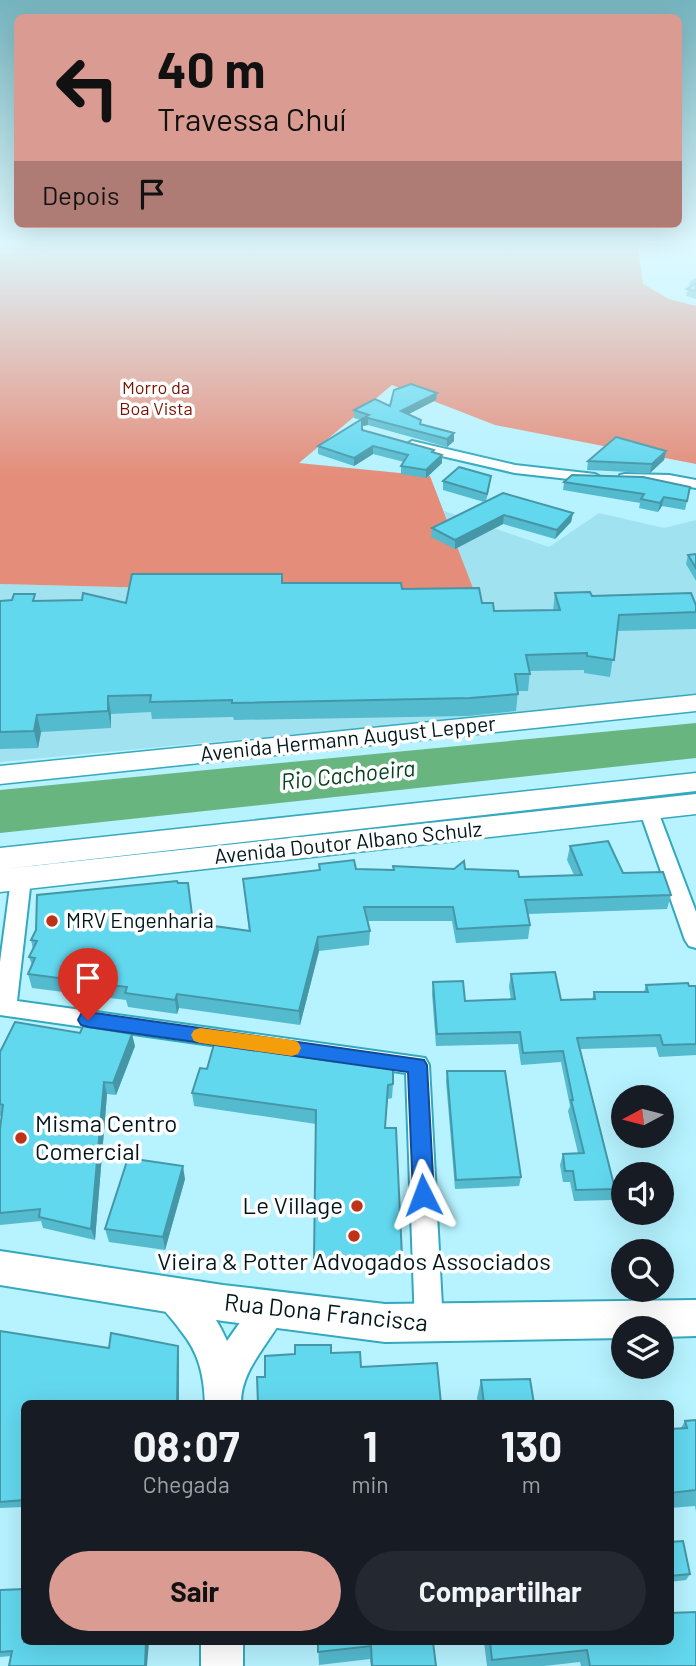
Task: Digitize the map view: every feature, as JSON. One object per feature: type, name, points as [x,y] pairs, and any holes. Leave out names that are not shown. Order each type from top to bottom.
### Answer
[{"type":"main road","name":"Avenida Hermann August Lepper","points":[[0,775],[696,703]]},
{"type":"main road","name":"Avenida Doutor Albano Schulz","points":[[7,873],[696,782]]},
{"type":"main road","name":"Avenida Doutor Albano Schulz","points":[[7,873],[696,804]]},
{"type":"main road","name":"Rua Dona Francisca","points":[[0,1268],[269,1310],[385,1324],[696,1318]]},
{"type":"street","points":[[403,443],[466,459],[541,473],[582,478],[669,479],[696,484]]},
{"type":"street","points":[[648,809],[696,940]]},
{"type":"street","points":[[7,873],[5,1008],[417,1065],[429,1325]]},
{"type":"street","points":[[172,1295],[197,1320],[208,1338],[223,1397]]},
{"type":"street","points":[[223,1397],[240,1352],[269,1310]]},
{"type":"street","points":[[222,1645],[222,1666]]},
{"type":"shaded area","points":[[444,511],[549,547],[599,513],[664,528],[696,520],[696,694],[642,702],[0,762],[0,584],[475,596]]},
{"type":"green space","name":"Morro da Boa Vista","points":[[0,320],[696,320],[696,464],[495,425],[392,385],[299,463],[430,476],[476,596],[0,584]]},
{"type":"water","name":"Rio Cachoeira","points":[[696,723],[696,758],[0,833],[0,790]]},
{"type":"building","points":[[411,384],[437,393],[401,411],[421,420],[420,424],[454,433],[447,439],[368,418],[362,419],[369,415],[354,410],[375,399],[390,406],[394,390]]},
{"type":"building","points":[[362,419],[362,430],[434,450],[432,452],[442,455],[426,470],[401,466],[408,455],[373,446],[354,458],[318,446]]},
{"type":"building","points":[[616,437],[666,451],[652,464],[588,461]]},
{"type":"building","points":[[459,467],[491,476],[487,494],[443,481]]},
{"type":"building","points":[[572,475],[643,477],[690,487],[687,501],[664,497],[660,503],[641,499],[644,494],[564,482]]},
{"type":"building","points":[[503,493],[573,513],[557,530],[504,515],[455,540],[432,528]]},
{"type":"building","points":[[696,554],[696,568],[688,555]]},
{"type":"building","points":[[132,574],[282,574],[282,583],[401,583],[402,589],[479,588],[482,603],[493,603],[494,611],[560,610],[555,593],[590,592],[592,596],[691,593],[696,612],[619,615],[614,660],[587,656],[587,653],[526,655],[530,674],[515,674],[518,694],[470,698],[232,703],[232,700],[150,702],[151,695],[108,696],[108,711],[37,715],[34,731],[0,732],[0,601],[12,600],[14,594],[35,594],[33,601],[82,600],[83,593],[126,603]]},
{"type":"building","points":[[608,841],[623,873],[663,872],[671,895],[525,900],[530,925],[457,929],[453,907],[364,907],[370,931],[318,937],[299,1011],[177,994],[175,1000],[125,993],[127,987],[28,974],[35,958],[29,957],[37,941],[31,940],[36,930],[37,895],[177,881],[188,883],[193,923],[250,931],[243,879],[320,870],[319,864],[354,860],[356,869],[394,870],[393,866],[454,869],[464,861],[465,869],[518,871],[519,877],[582,875],[570,846]]},
{"type":"building","points":[[555,972],[561,1000],[595,999],[594,992],[648,992],[646,985],[688,983],[689,986],[696,986],[696,1044],[663,1045],[660,1035],[577,1038],[611,1173],[611,1189],[576,1190],[573,1171],[565,1171],[563,1154],[584,1153],[563,1051],[523,1053],[520,1032],[437,1034],[433,982],[463,981],[465,1001],[515,999],[511,974]]},
{"type":"building","points":[[15,1022],[80,1033],[83,1026],[132,1034],[113,1083],[104,1082],[91,1229],[39,1217],[40,1209],[0,1213],[0,1129],[3,1105],[0,1104],[0,1052]]},
{"type":"building","points":[[214,1044],[338,1062],[339,1053],[393,1060],[393,1084],[388,1085],[385,1128],[396,1128],[402,1257],[314,1258],[316,1110],[192,1093],[200,1068],[207,1069]]},
{"type":"building","points":[[447,1071],[505,1071],[521,1177],[456,1180]]},
{"type":"building","points":[[128,1158],[183,1166],[163,1237],[105,1229]]},
{"type":"building","points":[[0,1331],[109,1348],[111,1333],[178,1346],[177,1400],[21,1400],[21,1500],[0,1502]]},
{"type":"building","points":[[295,1345],[331,1345],[331,1353],[360,1352],[361,1367],[437,1363],[441,1400],[258,1400],[257,1377],[265,1377],[265,1356],[295,1354]]},
{"type":"building","points":[[530,1379],[533,1400],[484,1400],[481,1380]]},
{"type":"building","points":[[696,1420],[696,1490],[674,1493],[674,1429],[687,1428],[685,1421]]},
{"type":"building","points":[[683,1541],[690,1574],[674,1576],[674,1542]]},
{"type":"building","points":[[21,1589],[21,1645],[146,1645],[145,1666],[9,1666],[12,1651],[0,1652],[0,1590]]},
{"type":"building","points":[[696,1612],[696,1666],[590,1666],[587,1650],[492,1660],[490,1645],[674,1645],[674,1613]]},
{"type":"building","points":[[318,1645],[433,1645],[436,1666],[372,1666],[371,1646],[318,1652]]},
{"type":"slow traffic","points":[[200,1035],[292,1048]]},
{"type":"place","name":"MRV Engenharia","points":[[52,921]]},
{"type":"place","name":"Misma Centro Comercial","points":[[21,1138]]},
{"type":"place","name":"Le Village","points":[[357,1206]]},
{"type":"place","name":"Vieira & Potter Advogados Associados","points":[[354,1236]]},
{"type":"route","points":[[88,1020],[417,1065],[423,1195]]}]
